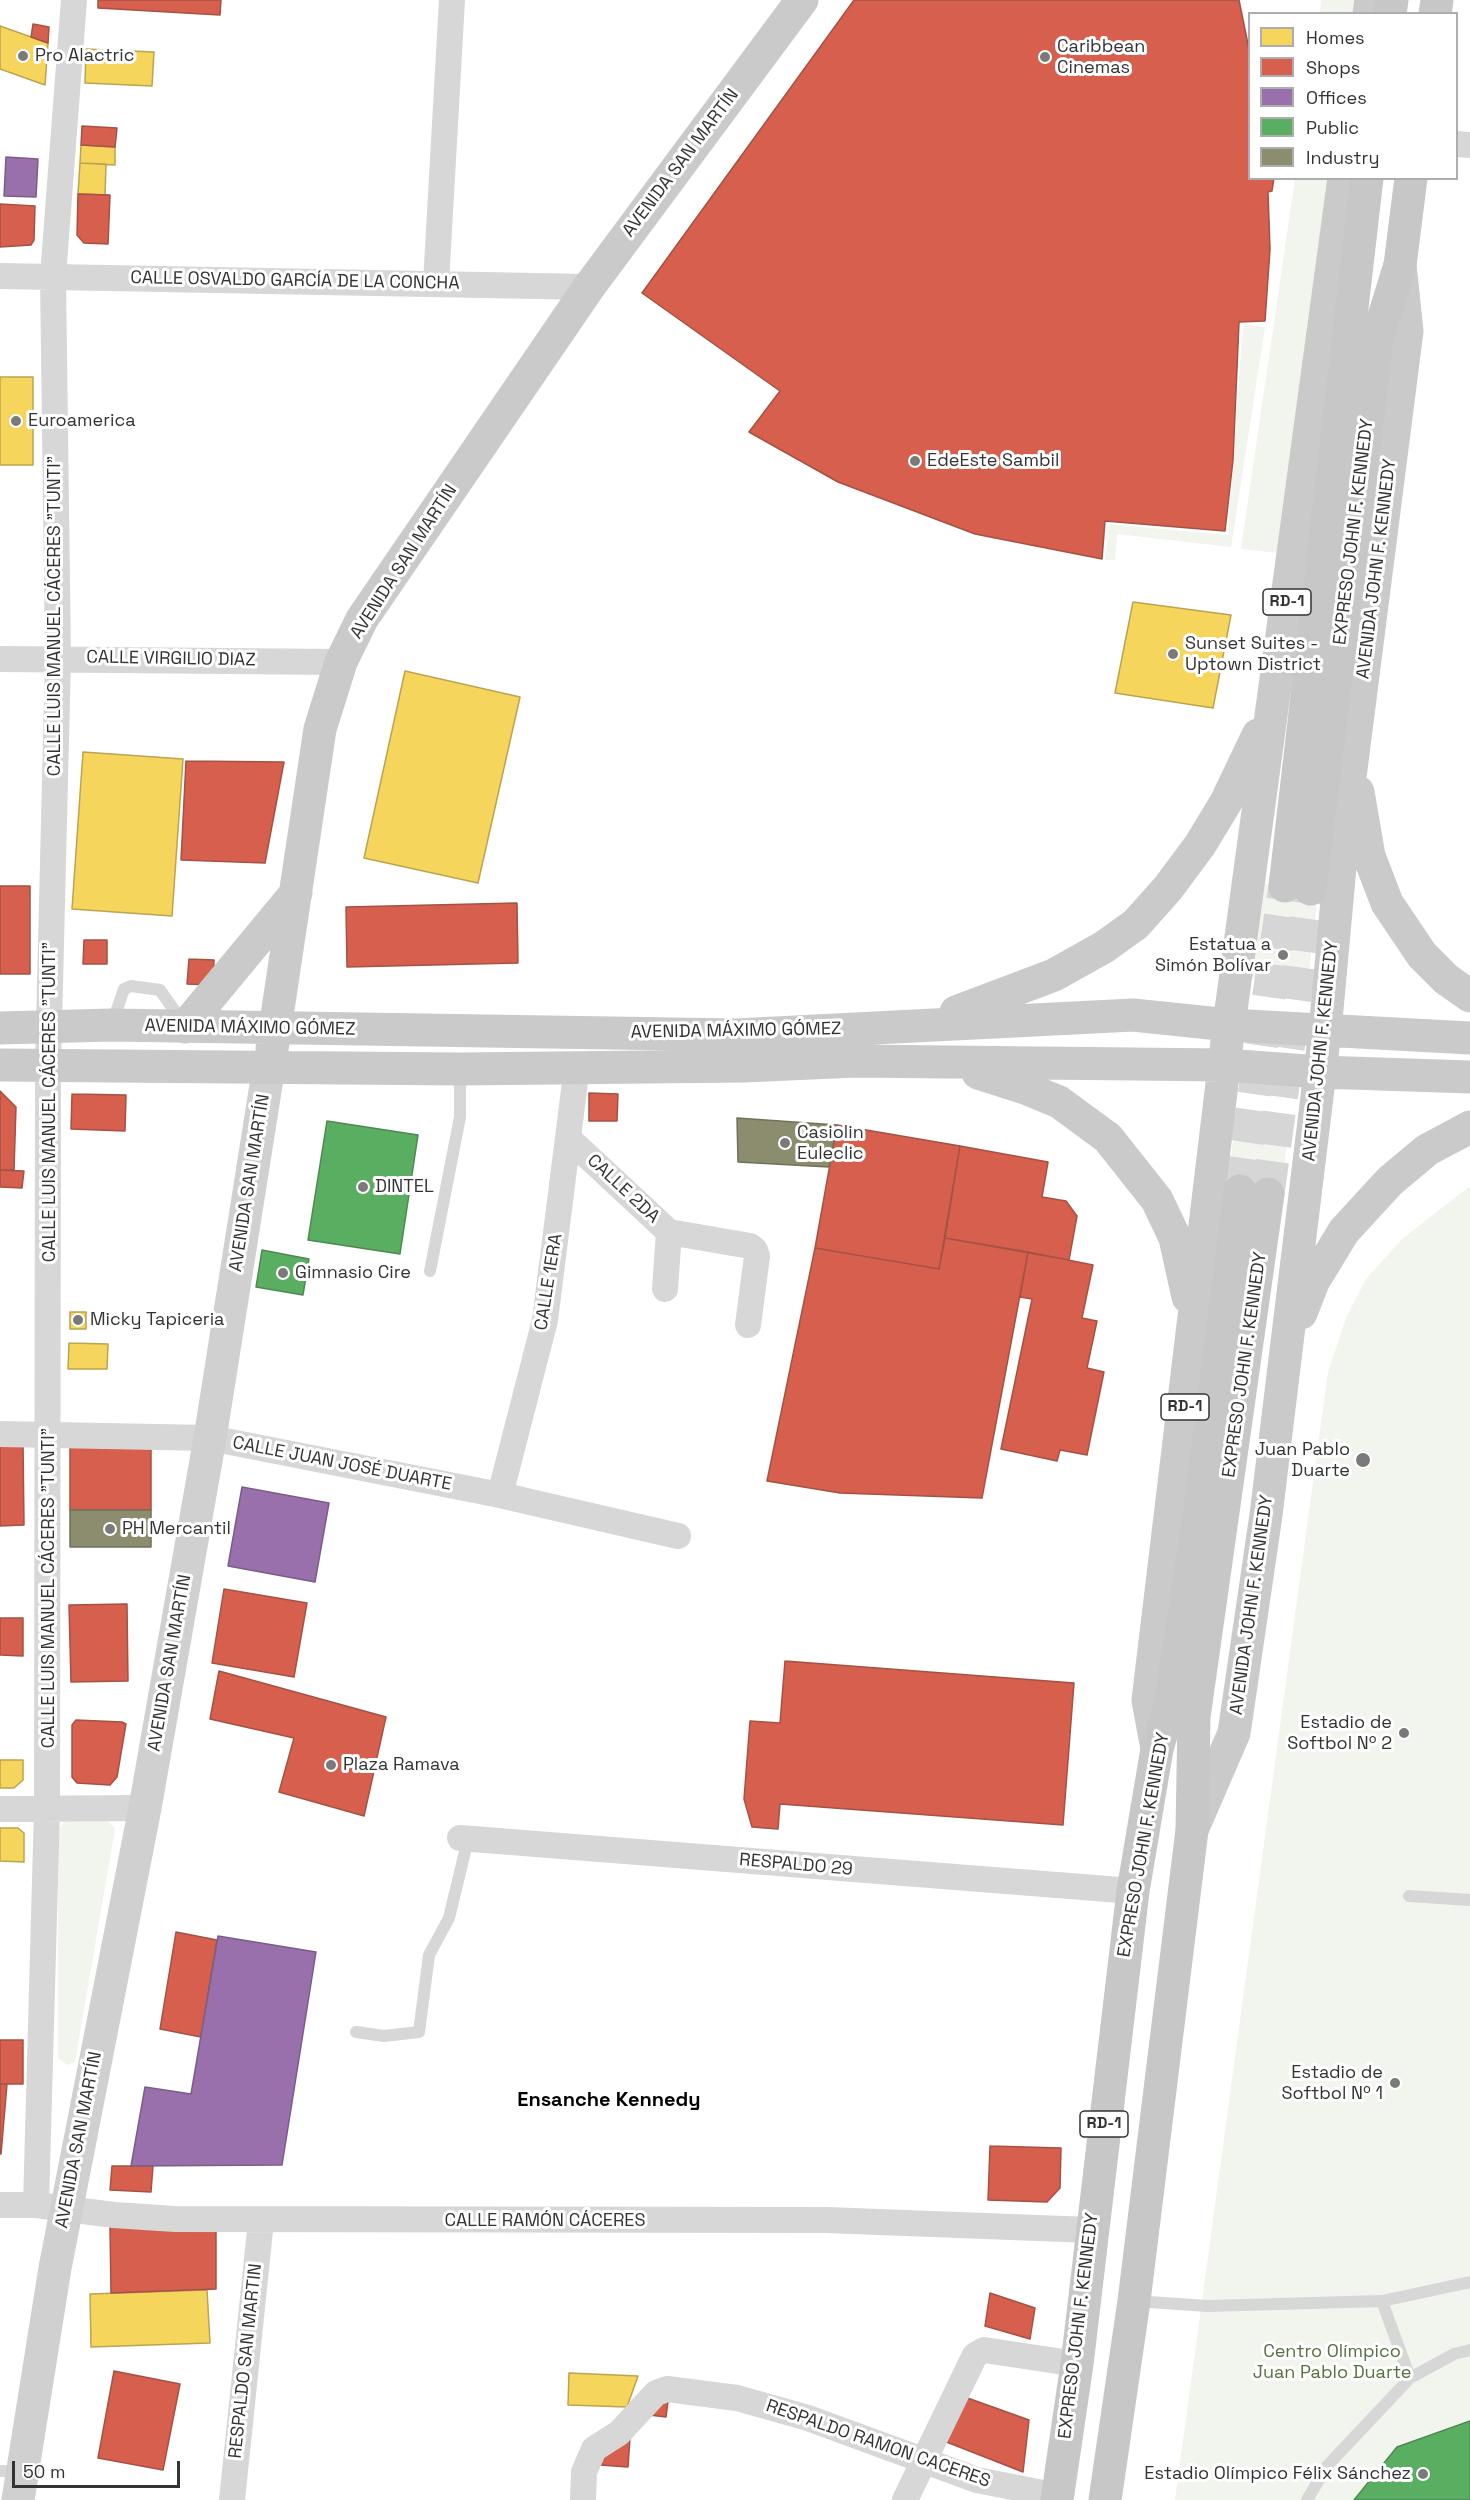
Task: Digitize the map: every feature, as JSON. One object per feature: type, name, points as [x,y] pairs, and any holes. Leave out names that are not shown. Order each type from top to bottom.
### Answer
[{"type":"highway","name":"EXPRESO JOHN F. KENNEDY","points":[[1367,180],[1298,887],[1377,339],[1400,265],[1410,180]]},
{"type":"highway","name":"EXPRESO JOHN F. KENNEDY","points":[[1058,2498],[1077,2364],[1091,2230],[1133,1891],[1156,1749],[1172,1701],[1200,1509],[1254,1193],[1194,1717],[1192,1830],[1134,2301],[1105,2500]]},
{"type":"main road","name":"AVENIDA SAN MARTÍN","points":[[14,2481],[51,2206],[145,1808],[210,1438],[276,1029],[320,729],[341,662],[362,620],[589,287],[793,6]]},
{"type":"main road","name":"RD-1","points":[[1156,1749],[1148,1700],[1190,1366],[1229,1025],[1344,180]]},
{"type":"main road","name":"AVENIDA JOHN F. KENNEDY","points":[[1192,1830],[1234,1733],[1266,1515],[1325,1031],[1344,825],[1407,331],[1400,265]]},
{"type":"main road","points":[[911,1026],[992,1000],[1054,975],[1104,947],[1136,924],[1200,845],[1253,750],[1275,691]]},
{"type":"main road","points":[[1360,701],[1358,798],[1369,856],[1388,903],[1422,955],[1446,979],[1470,996]]},
{"type":"main road","points":[[185,1027],[296,893]]},
{"type":"main road","name":"AVENIDA MÁXIMO GÓMEZ","points":[[0,1028],[112,1025],[736,1035],[1133,1015],[1229,1025],[1470,1038]]},
{"type":"main road","name":"AVENIDA MÁXIMO GÓMEZ","points":[[0,1065],[460,1069],[744,1066],[856,1061],[1225,1065],[1320,1072],[1470,1077]]},
{"type":"main road","points":[[926,1062],[978,1073],[1059,1102],[1108,1138],[1157,1200],[1175,1238],[1188,1288],[1190,1366]]},
{"type":"main road","points":[[1285,1356],[1313,1282],[1344,1231],[1390,1181],[1427,1150],[1470,1127]]},
{"type":"street","name":"CALLE LUIS MANUEL CÁCERES \"TUNTI\"","points":[[51,2206],[47,1808],[50,1435],[48,1066],[58,658],[53,276],[74,0]]},
{"type":"street","points":[[436,283],[452,0]]},
{"type":"street","name":"CALLE OSVALDO GARCÍA DE LA CONCHA","points":[[0,276],[589,287]]},
{"type":"street","name":"CALLE VIRGILIO DIAZ","points":[[0,659],[341,662]]},
{"type":"street","name":"CALLE 1ERA","points":[[500,1495],[545,1320],[577,1066]]},
{"type":"street","name":"CALLE 2DA","points":[[569,1139],[669,1232],[750,1246],[757,1256],[748,1325]]},
{"type":"street","points":[[666,1289],[669,1232]]},
{"type":"street","name":"CALLE JUAN JOSÉ DUARTE","points":[[0,1434],[210,1438],[500,1495],[678,1536]]},
{"type":"street","points":[[0,1809],[145,1808]]},
{"type":"street","name":"RESPALDO 29","points":[[464,1839],[1133,1891]]},
{"type":"street","name":"CALLE RAMÓN CÁCERES","points":[[0,2205],[51,2206],[134,2217],[261,2221],[826,2220],[1091,2230]]},
{"type":"street","name":"RESPALDO SAN MARTIN","points":[[232,2500],[261,2221]]},
{"type":"street","points":[[904,2500],[975,2355],[984,2350],[1077,2364]]},
{"type":"street","name":"RESPALDO RAMON CACERES","points":[[583,2500],[584,2472],[594,2449],[619,2433],[656,2393],[667,2389],[737,2398],[808,2418],[922,2462],[977,2480],[1058,2498]]},
{"type":"lane","points":[[430,1271],[460,1117],[460,1069]]},
{"type":"lane","points":[[356,2032],[384,2036],[418,2032],[429,1955],[449,1918],[464,1839]]},
{"type":"lane","points":[[1409,1896],[1470,1900]]},
{"type":"lane","points":[[1134,2301],[1208,2306],[1382,2301],[1470,2283]]},
{"type":"lane","points":[[1382,2301],[1410,2378]]},
{"type":"lane","points":[[1306,2500],[1327,2466],[1410,2378],[1454,2354],[1470,2350]]},
{"type":"green space","points":[[1321,0],[1362,0],[1360,12],[1320,12]]},
{"type":"green space","points":[[1295,180],[1338,180],[1288,554],[1241,549]]},
{"type":"green space","points":[[1243,324],[1265,327],[1231,547],[1117,534],[1115,560],[1105,560],[1109,524],[1228,535]]},
{"type":"green space","points":[[1261,884],[1319,888],[1309,971],[1293,986],[1278,990],[1260,986],[1249,974]]},
{"type":"green space","points":[[1250,1114],[1273,1116],[1289,1127],[1281,1191],[1228,1183],[1234,1131]]},
{"type":"green space","name":"Centro Olímpico Juan Pablo Duarte","points":[[1470,1186],[1470,2500],[1175,2500],[1328,1372],[1346,1318],[1366,1279],[1402,1239]]},
{"type":"green space","points":[[66,1818],[106,1819],[115,1829],[75,2062],[67,2065],[58,2058],[58,1831]]},
{"type":"building: Homes","name":"Pro Alactric","points":[[0,26],[48,43],[45,85],[0,69]]},
{"type":"building: Homes","points":[[86,49],[154,52],[152,86],[85,83]]},
{"type":"building: Homes","points":[[81,145],[115,147],[115,165],[80,163]]},
{"type":"building: Homes","points":[[80,163],[106,164],[105,195],[78,194]]},
{"type":"building: Homes","name":"Euroamerica","points":[[0,377],[33,377],[33,465],[0,465]]},
{"type":"building: Homes","name":"Sunset Suites - Uptown District","points":[[1133,602],[1231,615],[1213,708],[1115,693]]},
{"type":"building: Homes","points":[[405,671],[520,697],[478,883],[364,858]]},
{"type":"building: Homes","points":[[83,752],[183,759],[172,916],[72,909]]},
{"type":"building: Homes","name":"Micky Tapiceria","points":[[70,1312],[86,1312],[86,1329],[70,1329]]},
{"type":"building: Homes","points":[[69,1343],[108,1344],[107,1369],[68,1369]]},
{"type":"building: Homes","points":[[0,1760],[23,1760],[23,1780],[14,1788],[0,1788]]},
{"type":"building: Homes","points":[[0,1828],[18,1828],[24,1833],[24,1862],[0,1861]]},
{"type":"building: Homes","points":[[207,2290],[210,2343],[91,2347],[90,2294]]},
{"type":"building: Homes","points":[[569,2373],[638,2376],[627,2407],[568,2405]]},
{"type":"building: Shops","points":[[98,0],[221,0],[220,15],[98,8]]},
{"type":"building: Shops","points":[[854,0],[1239,0],[1248,44],[1248,180],[1274,180],[1272,191],[1268,192],[1270,249],[1265,321],[1239,322],[1233,460],[1225,531],[1105,521],[1102,559],[975,534],[838,482],[749,432],[780,391],[642,293]]},
{"type":"building: Shops","points":[[33,24],[49,27],[48,43],[31,37]]},
{"type":"building: Shops","points":[[82,126],[117,128],[115,147],[81,145]]},
{"type":"building: Shops","points":[[78,194],[110,195],[108,244],[84,243],[77,235]]},
{"type":"building: Shops","points":[[0,204],[35,206],[34,240],[31,245],[0,247]]},
{"type":"building: Shops","points":[[186,761],[284,762],[265,863],[181,860]]},
{"type":"building: Shops","points":[[0,886],[30,886],[30,974],[0,974]]},
{"type":"building: Shops","points":[[517,903],[518,963],[347,967],[346,907]]},
{"type":"building: Shops","points":[[84,940],[107,940],[107,964],[83,964]]},
{"type":"building: Shops","points":[[189,959],[214,960],[213,985],[187,984]]},
{"type":"building: Shops","points":[[0,1091],[16,1107],[14,1170],[0,1170]]},
{"type":"building: Shops","points":[[589,1093],[618,1094],[617,1121],[589,1121]]},
{"type":"building: Shops","points":[[72,1094],[126,1095],[125,1131],[71,1129]]},
{"type":"building: Shops","points":[[837,1125],[960,1146],[939,1269],[815,1248]]},
{"type":"building: Shops","points":[[960,1146],[1048,1162],[1042,1197],[1066,1201],[1077,1216],[1069,1260],[945,1238]]},
{"type":"building: Shops","points":[[0,1170],[24,1171],[22,1188],[0,1187]]},
{"type":"building: Shops","points":[[945,1238],[1028,1252],[982,1498],[840,1493],[767,1481],[815,1248],[939,1269]]},
{"type":"building: Shops","points":[[1028,1252],[1093,1265],[1082,1318],[1097,1321],[1087,1368],[1104,1372],[1087,1455],[1060,1450],[1057,1461],[1001,1449],[1032,1299],[1020,1297]]},
{"type":"building: Shops","points":[[0,1437],[23,1442],[24,1525],[0,1526]]},
{"type":"building: Shops","points":[[70,1446],[151,1446],[151,1510],[70,1510]]},
{"type":"building: Shops","points":[[224,1589],[307,1603],[294,1677],[212,1663]]},
{"type":"building: Shops","points":[[127,1604],[128,1681],[71,1682],[69,1605]]},
{"type":"building: Shops","points":[[0,1618],[23,1618],[23,1656],[0,1655]]},
{"type":"building: Shops","points":[[785,1661],[1074,1683],[1063,1825],[780,1804],[778,1829],[752,1827],[744,1799],[750,1721],[780,1723]]},
{"type":"building: Shops","name":"Plaza Ramava","points":[[219,1671],[386,1717],[364,1816],[279,1792],[294,1738],[210,1719]]},
{"type":"building: Shops","points":[[76,1720],[126,1724],[117,1777],[110,1785],[77,1783],[72,1777],[72,1725]]},
{"type":"building: Shops","points":[[176,1932],[217,1940],[201,2037],[160,2029]]},
{"type":"building: Shops","points":[[0,2040],[23,2040],[23,2084],[0,2084]]},
{"type":"building: Shops","points":[[0,2084],[7,2084],[1,2154],[0,2154]]},
{"type":"building: Shops","points":[[990,2146],[1061,2148],[1060,2188],[1047,2202],[988,2200]]},
{"type":"building: Shops","points":[[112,2166],[153,2166],[151,2192],[110,2190]]},
{"type":"building: Shops","points":[[110,2227],[216,2227],[216,2289],[111,2293]]},
{"type":"building: Shops","points":[[990,2293],[1035,2308],[1030,2339],[985,2326]]},
{"type":"building: Shops","points":[[114,2371],[180,2384],[163,2470],[98,2458]]},
{"type":"building: Shops","points":[[669,2394],[666,2417],[649,2415]]},
{"type":"building: Shops","points":[[962,2396],[1029,2420],[1023,2472],[944,2441]]},
{"type":"building: Shops","points":[[630,2437],[628,2467],[600,2465],[601,2452]]},
{"type":"building: Offices","points":[[6,157],[38,159],[36,197],[4,196]]},
{"type":"building: Offices","points":[[242,1487],[329,1503],[315,1582],[228,1566]]},
{"type":"building: Offices","points":[[218,1936],[316,1952],[282,2165],[131,2166],[145,2087],[191,2094]]},
{"type":"building: Public","name":"DINTEL","points":[[327,1121],[418,1135],[400,1254],[308,1240]]},
{"type":"building: Public","name":"Gimnasio Cire","points":[[262,1250],[309,1259],[303,1295],[256,1287]]},
{"type":"building: Public","name":"Estadio Olímpico Félix Sánchez","points":[[1470,2421],[1470,2500],[1354,2500],[1397,2447]]},
{"type":"building: Industry","name":"Casiolin Euleclic","points":[[737,1118],[837,1125],[829,1167],[738,1162]]},
{"type":"building: Industry","name":"PH Mercantil","points":[[70,1510],[151,1510],[151,1547],[70,1547]]},
{"type":"tunnel","points":[[1240,1191],[1285,886]]},
{"type":"tunnel","points":[[1268,1194],[1310,889]]},
{"type":"place","name":"Pro Alactric","points":[[23,56]]},
{"type":"place","name":"Caribbean Cinemas","points":[[1045,57]]},
{"type":"place","name":"Euroamerica","points":[[16,421]]},
{"type":"place","name":"EdeEste Sambil","points":[[915,461]]},
{"type":"place","name":"Sunset Suites - Uptown District","points":[[1173,654]]},
{"type":"place","name":"Estatua a Simón Bolívar","points":[[1283,955]]},
{"type":"place","name":"Casiolin Euleclic","points":[[785,1143]]},
{"type":"place","name":"DINTEL","points":[[363,1187]]},
{"type":"place","name":"Gimnasio Cire","points":[[283,1273]]},
{"type":"place","name":"Micky Tapiceria","points":[[78,1320]]},
{"type":"place","name":"Juan Pablo Duarte","points":[[1363,1460]]},
{"type":"place","name":"PH Mercantil","points":[[110,1529]]},
{"type":"place","name":"Estadio de Softbol Nº 2","points":[[1404,1733]]},
{"type":"place","name":"Plaza Ramava","points":[[331,1765]]},
{"type":"place","name":"Estadio de Softbol Nº 1","points":[[1395,2083]]},
{"type":"place","name":"Estadio Olímpico Félix Sánchez","points":[[1423,2474]]},
{"type":"district","name":"Ensanche Kennedy","points":[[609,2101]]}]
